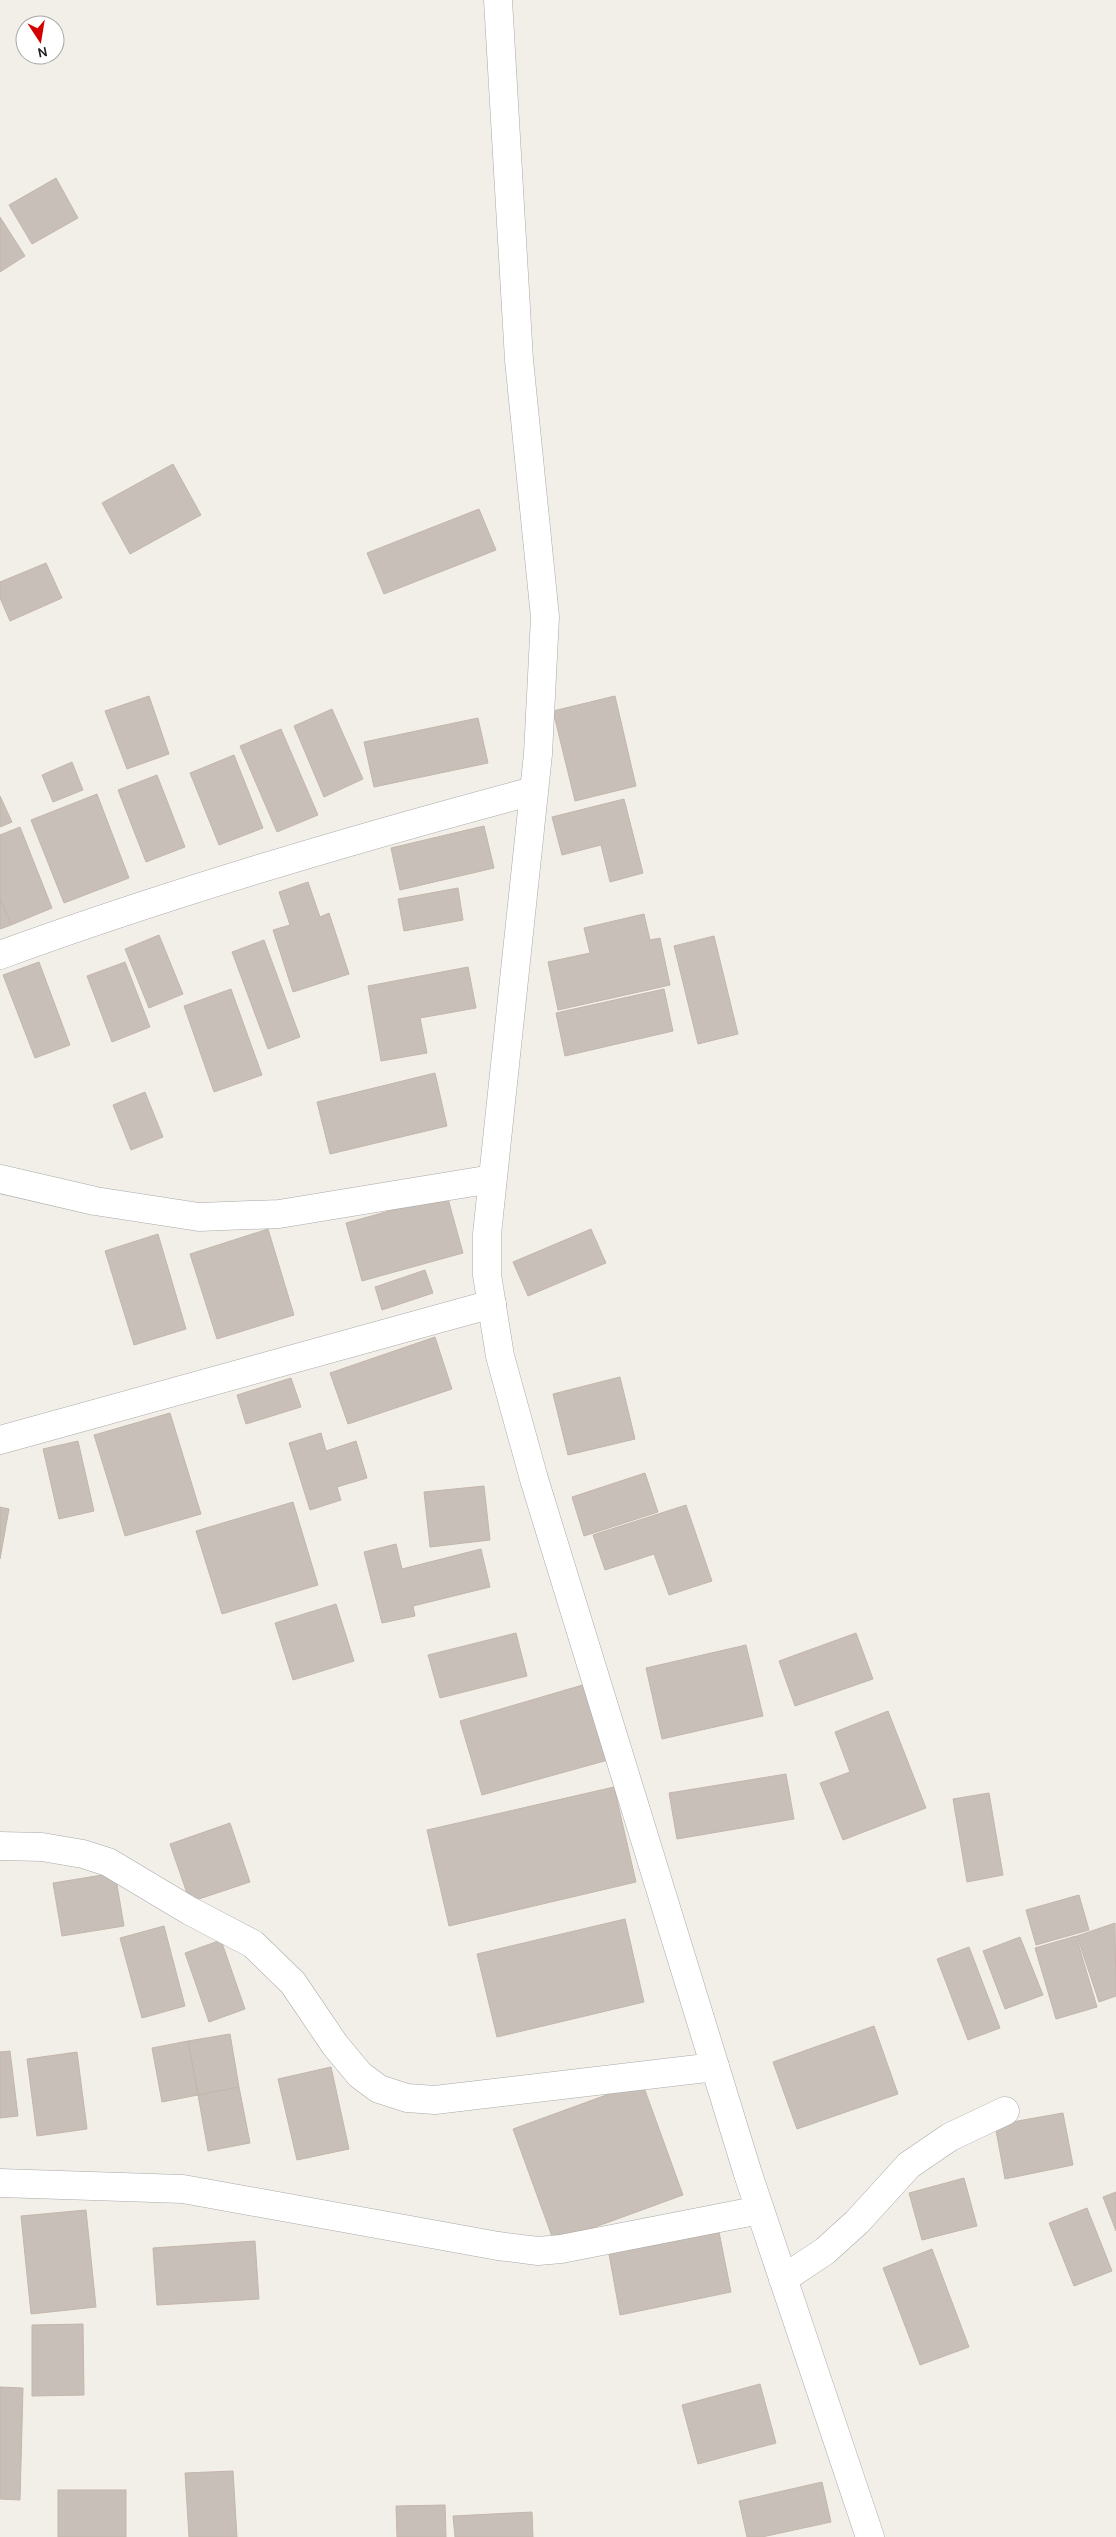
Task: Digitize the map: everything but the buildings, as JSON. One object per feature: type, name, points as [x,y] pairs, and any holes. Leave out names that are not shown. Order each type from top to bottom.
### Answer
[{"type":"street","points":[[498,0],[519,360],[545,617],[538,754],[492,1179],[487,1234],[487,1275],[500,1356],[532,1470],[760,2210],[870,2537]]},
{"type":"street","points":[[0,955],[238,875],[381,831],[533,791]]},
{"type":"street","points":[[0,1179],[95,1201],[200,1216],[279,1214],[492,1179]]},
{"type":"street","points":[[0,1440],[492,1304]]},
{"type":"street","points":[[0,1846],[42,1847],[83,1854],[108,1862],[190,1911],[253,1944],[293,1983],[335,2045],[360,2075],[379,2089],[407,2098],[435,2100],[715,2067]]},
{"type":"street","points":[[783,2279],[825,2251],[851,2228],[909,2165],[950,2136],[1005,2111]]},
{"type":"street","points":[[0,2183],[183,2189],[498,2246],[538,2251],[592,2244],[760,2210]]}]
